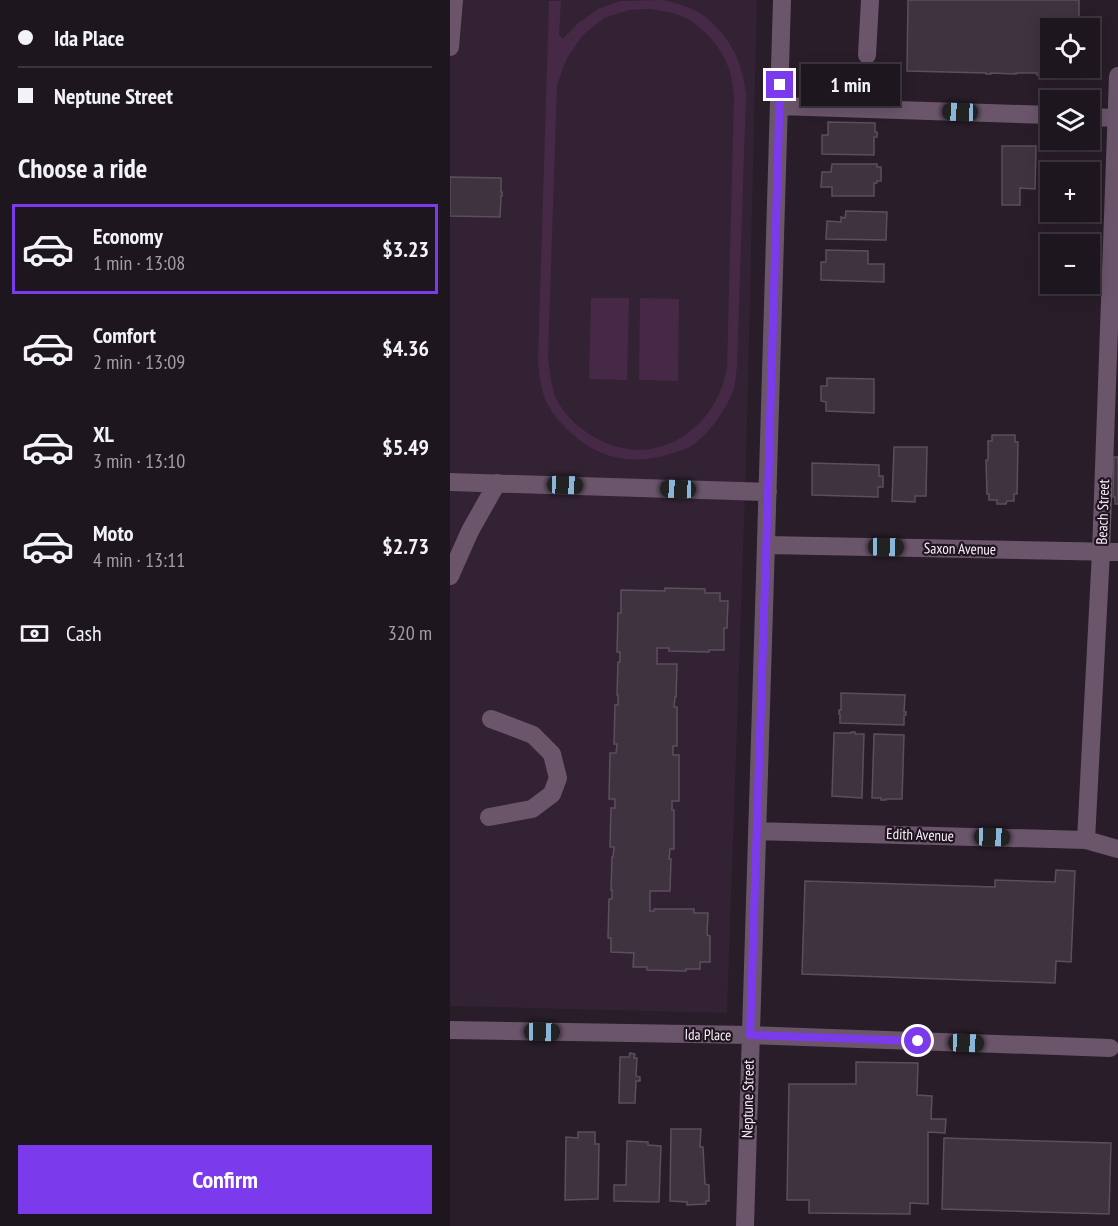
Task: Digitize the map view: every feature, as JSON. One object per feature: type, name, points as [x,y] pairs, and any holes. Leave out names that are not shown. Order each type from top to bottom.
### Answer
[{"type":"street","points":[[450,47],[454,0]]},
{"type":"street","name":"Neptune Street","points":[[745,1226],[782,0]]},
{"type":"street","points":[[867,55],[870,0]]},
{"type":"street","name":"Beach Street","points":[[1086,840],[1110,552],[1118,76]]},
{"type":"street","points":[[779,106],[1040,116]]},
{"type":"street","points":[[1100,114],[1117,109]]},
{"type":"street","points":[[450,482],[768,492]]},
{"type":"street","points":[[450,576],[470,531],[497,483]]},
{"type":"street","name":"Saxon Avenue","points":[[767,545],[1110,552]]},
{"type":"street","points":[[489,817],[532,809],[552,794],[558,778],[552,754],[533,735],[492,718]]},
{"type":"street","name":"Edith Avenue","points":[[757,831],[1086,840],[1118,849]]},
{"type":"street","name":"Ida Place","points":[[450,1030],[750,1035],[1110,1048]]},
{"type":"shaded area","points":[[450,0],[757,0],[746,469],[727,1013],[450,1006]]},
{"type":"shaded area","points":[[664,0],[705,16],[724,36],[734,51],[741,67],[746,95],[737,366],[734,388],[717,420],[704,435],[686,449],[663,456],[634,460],[593,449],[563,425],[546,400],[538,361],[549,1],[561,1],[559,35],[563,39],[577,24],[598,9],[620,1]],"holes":[[[649,9],[683,16],[708,35],[726,62],[731,75],[734,96],[727,368],[721,390],[710,410],[696,427],[678,439],[659,447],[638,450],[616,447],[594,437],[569,417],[556,397],[548,358],[557,85],[567,58],[582,36],[604,18],[629,10]]]},
{"type":"shaded area","points":[[591,298],[629,298],[627,380],[589,379]]},
{"type":"shaded area","points":[[640,298],[679,299],[678,381],[639,380]]},
{"type":"building","points":[[908,0],[1079,0],[1079,18],[1040,18],[1040,75],[1037,73],[907,71]]},
{"type":"building","points":[[828,122],[875,123],[877,137],[874,137],[874,155],[822,154],[822,135],[828,135]]},
{"type":"building","points":[[1002,146],[1036,146],[1035,189],[1020,188],[1020,205],[1002,205]]},
{"type":"building","points":[[832,164],[877,164],[877,167],[881,167],[881,181],[874,183],[874,196],[832,196],[832,187],[821,187],[822,172],[831,172]]},
{"type":"building","points":[[450,177],[501,178],[500,217],[450,216]]},
{"type":"building","points":[[846,211],[887,212],[886,240],[826,239],[827,221],[841,222],[841,217],[845,218]]},
{"type":"building","points":[[826,250],[868,251],[868,264],[884,264],[884,282],[821,280],[821,262],[826,262]]},
{"type":"building","points":[[827,378],[874,379],[874,413],[826,411],[826,402],[821,401],[821,386],[827,386]]},
{"type":"building","points":[[992,435],[1015,435],[1015,442],[1018,442],[1017,494],[1014,494],[1014,501],[1007,501],[1006,504],[997,504],[997,500],[989,500],[989,494],[987,494],[986,460],[988,460],[988,441],[992,441]]},
{"type":"building","points":[[894,447],[927,447],[926,496],[915,496],[915,502],[892,501]]},
{"type":"building","points":[[1114,457],[1118,457],[1118,504],[1115,504],[1115,497],[1113,497]]},
{"type":"building","points":[[812,463],[879,465],[879,476],[883,476],[883,487],[878,487],[878,497],[812,495]]},
{"type":"building","points":[[665,588],[705,589],[705,593],[720,593],[720,601],[728,601],[724,650],[669,651],[669,648],[657,648],[657,664],[677,664],[674,707],[677,707],[677,746],[673,746],[673,755],[679,755],[679,801],[672,801],[674,849],[670,849],[669,859],[671,859],[670,891],[650,891],[650,911],[654,909],[694,909],[694,913],[708,913],[707,935],[710,936],[710,962],[700,962],[700,969],[686,969],[686,971],[647,970],[647,967],[633,967],[634,953],[611,952],[611,938],[608,938],[614,847],[610,847],[611,808],[615,808],[615,799],[609,799],[610,753],[616,753],[617,744],[614,744],[615,705],[618,705],[620,652],[617,652],[618,613],[621,613],[621,590],[665,591]]},
{"type":"building","points":[[841,693],[905,695],[904,725],[840,723]]},
{"type":"building","points":[[834,733],[864,734],[862,798],[832,796]]},
{"type":"building","points":[[874,734],[904,735],[902,799],[872,798]]},
{"type":"building","points":[[1056,870],[1075,871],[1071,962],[1056,961],[1055,983],[802,974],[805,881],[995,887],[995,880],[1055,882]]},
{"type":"building","points":[[630,1053],[635,1054],[634,1058],[637,1058],[636,1076],[640,1077],[640,1081],[636,1081],[635,1103],[619,1103],[620,1057],[629,1057]]},
{"type":"building","points":[[856,1062],[918,1063],[917,1095],[932,1096],[931,1119],[946,1119],[945,1133],[928,1132],[928,1204],[910,1203],[910,1214],[809,1213],[809,1200],[787,1200],[789,1084],[856,1084]]},
{"type":"building","points":[[671,1129],[701,1129],[700,1147],[703,1147],[705,1184],[709,1185],[709,1201],[706,1201],[706,1204],[687,1205],[687,1202],[670,1201]]},
{"type":"building","points":[[578,1132],[595,1132],[595,1144],[599,1144],[598,1199],[565,1200],[566,1137],[578,1138]]},
{"type":"building","points":[[944,1138],[1111,1143],[1109,1214],[942,1209]]},
{"type":"building","points":[[627,1141],[648,1142],[648,1145],[661,1146],[659,1202],[614,1201],[614,1185],[626,1185]]},
{"type":"route","points":[[780,85],[750,1035],[918,1041]]}]
